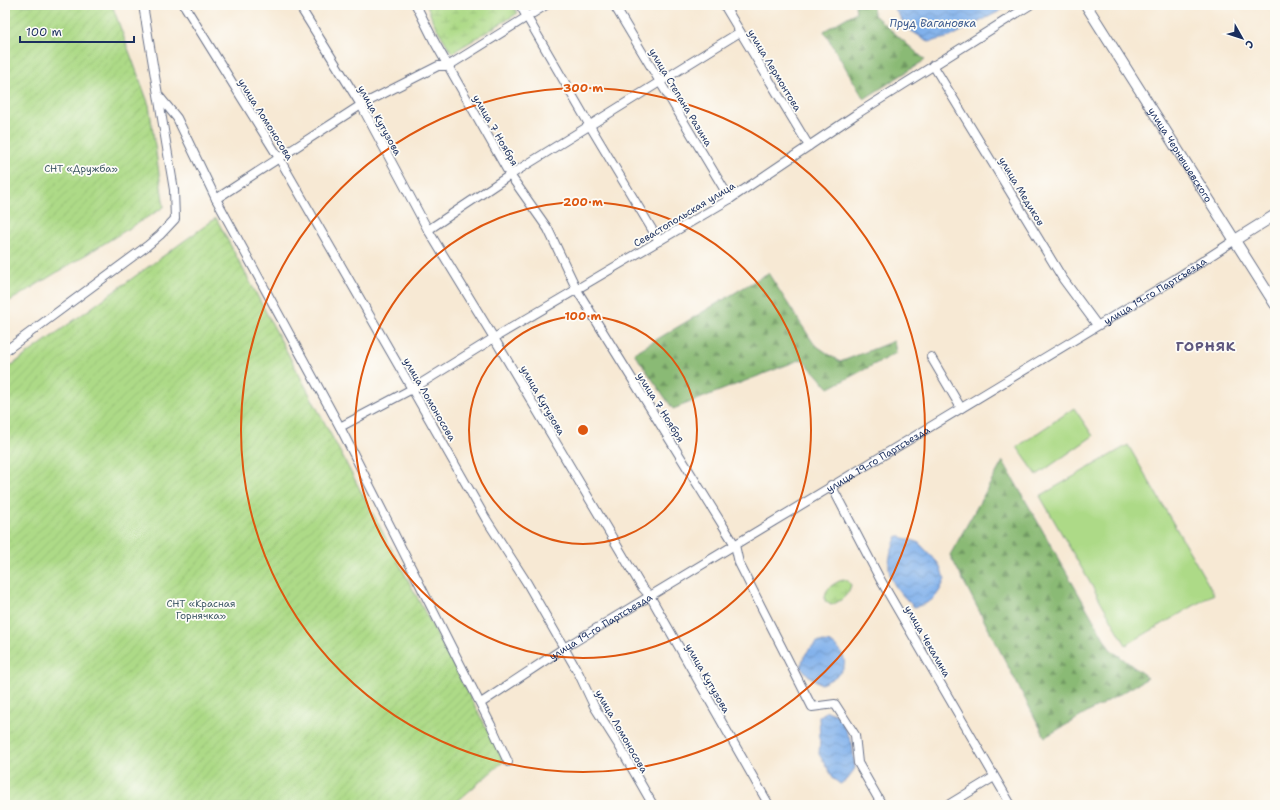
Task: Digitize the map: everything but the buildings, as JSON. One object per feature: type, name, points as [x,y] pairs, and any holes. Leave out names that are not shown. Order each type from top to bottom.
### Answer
[{"type":"street","points":[[5,350],[147,246],[175,219],[174,190],[143,5]]},
{"type":"street","name":"улица Ломоносова","points":[[184,5],[279,158],[486,519],[527,583],[579,674],[594,706],[653,805]]},
{"type":"street","name":"улица Кутузова","points":[[300,5],[361,106],[428,230],[494,338],[640,586],[650,596],[768,805]]},
{"type":"street","name":"улица 7 Ноября","points":[[416,5],[448,66],[510,175],[548,229],[577,290],[735,545],[739,563],[812,707],[835,704],[855,735],[858,763],[882,805]]},
{"type":"street","points":[[520,5],[659,241]]},
{"type":"street","points":[[216,199],[361,106],[438,66],[448,66],[546,5]]},
{"type":"street","name":"улица Степана Разина","points":[[614,5],[730,199]]},
{"type":"street","name":"улица Лермонтова","points":[[724,5],[809,146]]},
{"type":"street","name":"Севастопольская улица","points":[[340,427],[412,388],[730,199],[933,65],[1030,5]]},
{"type":"street","name":"улица Чернышевского","points":[[1086,5],[1275,304]]},
{"type":"street","points":[[428,230],[510,175],[740,32]]},
{"type":"street","name":"улица Медиков","points":[[933,65],[1063,279],[1097,325]]},
{"type":"street","points":[[159,96],[177,118],[216,199],[340,427],[481,703],[508,762]]},
{"type":"street","name":"улица 19-го Партсъезда","points":[[481,703],[564,648],[831,485],[1175,279],[1275,215]]},
{"type":"street","points":[[930,357],[961,408]]},
{"type":"street","name":"улица Чекалина","points":[[831,485],[880,579],[1011,805]]},
{"type":"street","points":[[948,805],[994,776]]},
{"type":"green space","name":"СНТ «Дружба»","points":[[5,5],[112,5],[149,105],[164,207],[5,304]]},
{"type":"green space","points":[[427,5],[512,5],[518,13],[452,53],[433,22]]},
{"type":"green space","points":[[855,5],[873,5],[874,15],[925,60],[864,99],[824,31],[856,12]]},
{"type":"green space","name":"СНТ «Красная Горнячка»","points":[[216,218],[504,761],[453,805],[5,805],[5,370]]},
{"type":"green space","points":[[768,273],[814,344],[840,362],[894,341],[896,353],[829,388],[802,359],[673,409],[634,353]]},
{"type":"green space","points":[[1074,408],[1093,436],[1037,475],[1017,447]]},
{"type":"green space","points":[[1128,445],[1214,594],[1126,645],[1040,496]]},
{"type":"green space","points":[[1003,461],[1110,649],[1148,678],[1045,737],[950,555]]},
{"type":"green space","points":[[843,579],[847,580],[851,585],[850,589],[844,598],[831,605],[825,601],[826,592],[830,587]]},
{"type":"water","name":"Пруд Вагановка","points":[[892,5],[1007,5],[1000,11],[950,37],[929,42],[908,29]]},
{"type":"water","points":[[897,536],[918,542],[938,563],[945,579],[934,598],[926,603],[914,607],[898,590],[890,575],[890,558]]},
{"type":"water","points":[[817,642],[830,643],[836,647],[843,656],[845,663],[838,675],[821,684],[809,676],[801,667],[806,653]]},
{"type":"water","points":[[827,711],[837,715],[852,743],[855,768],[848,779],[840,784],[834,779],[819,754],[819,717]]},
{"type":"district","name":"ГОРНЯК","points":[[1206,346]]}]
